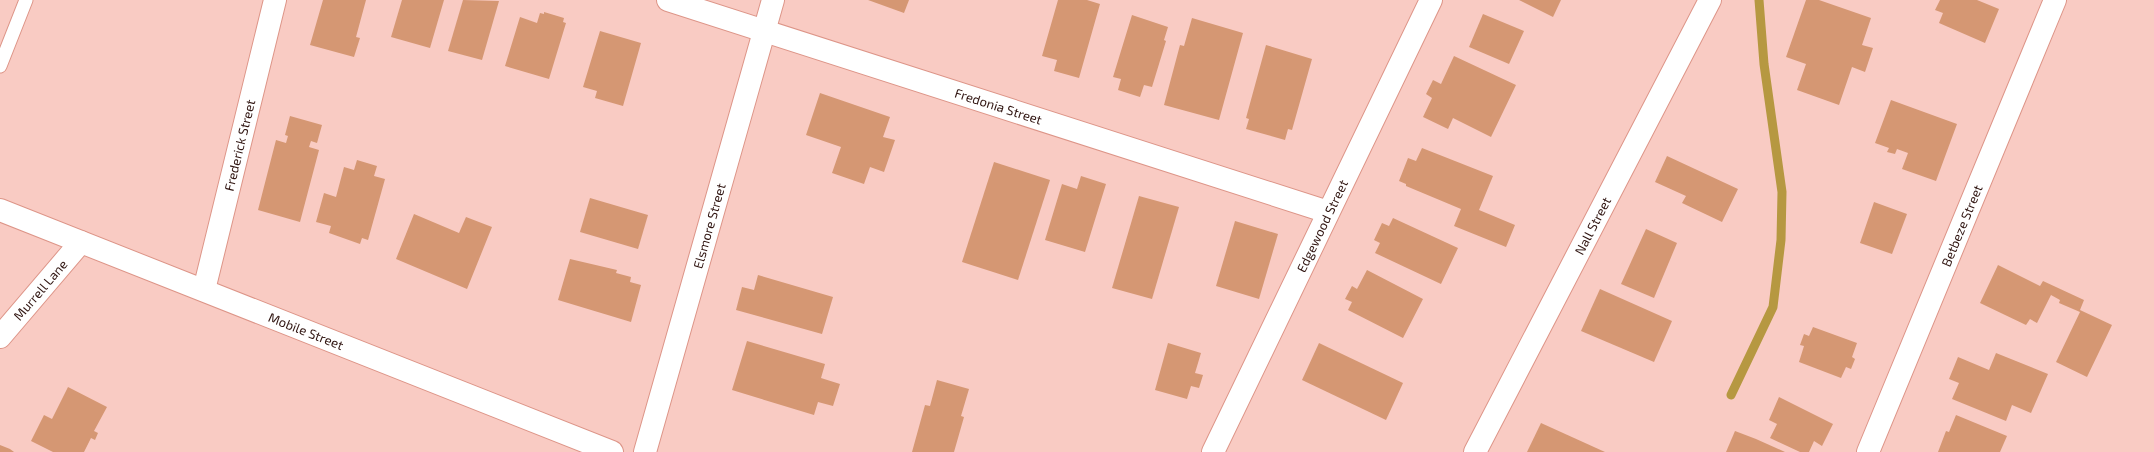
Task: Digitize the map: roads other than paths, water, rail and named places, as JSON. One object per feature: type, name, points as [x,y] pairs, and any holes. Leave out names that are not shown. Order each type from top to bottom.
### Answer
[{"type":"street","name":"Frederick Street","points":[[204,290],[275,0]]},
{"type":"street","name":"Fredonia Street","points":[[668,0],[1328,212]]},
{"type":"street","name":"Elsmore Street","points":[[646,452],[773,0]]},
{"type":"street","name":"Edgewood Street","points":[[1213,452],[1432,0]]},
{"type":"street","name":"Nall Street","points":[[1475,452],[1710,0]]},
{"type":"street","name":"Betbeze Street","points":[[1868,452],[2055,0]]},
{"type":"street","name":"Mobile Street","points":[[0,210],[612,452]]},
{"type":"street","name":"Murrell Lane","points":[[0,337],[81,242]]},
{"type":"lane","points":[[0,67],[26,0]]},
{"type":"waterway","points":[[1731,395],[1773,307],[1781,240],[1782,192],[1764,64],[1759,0]]}]
